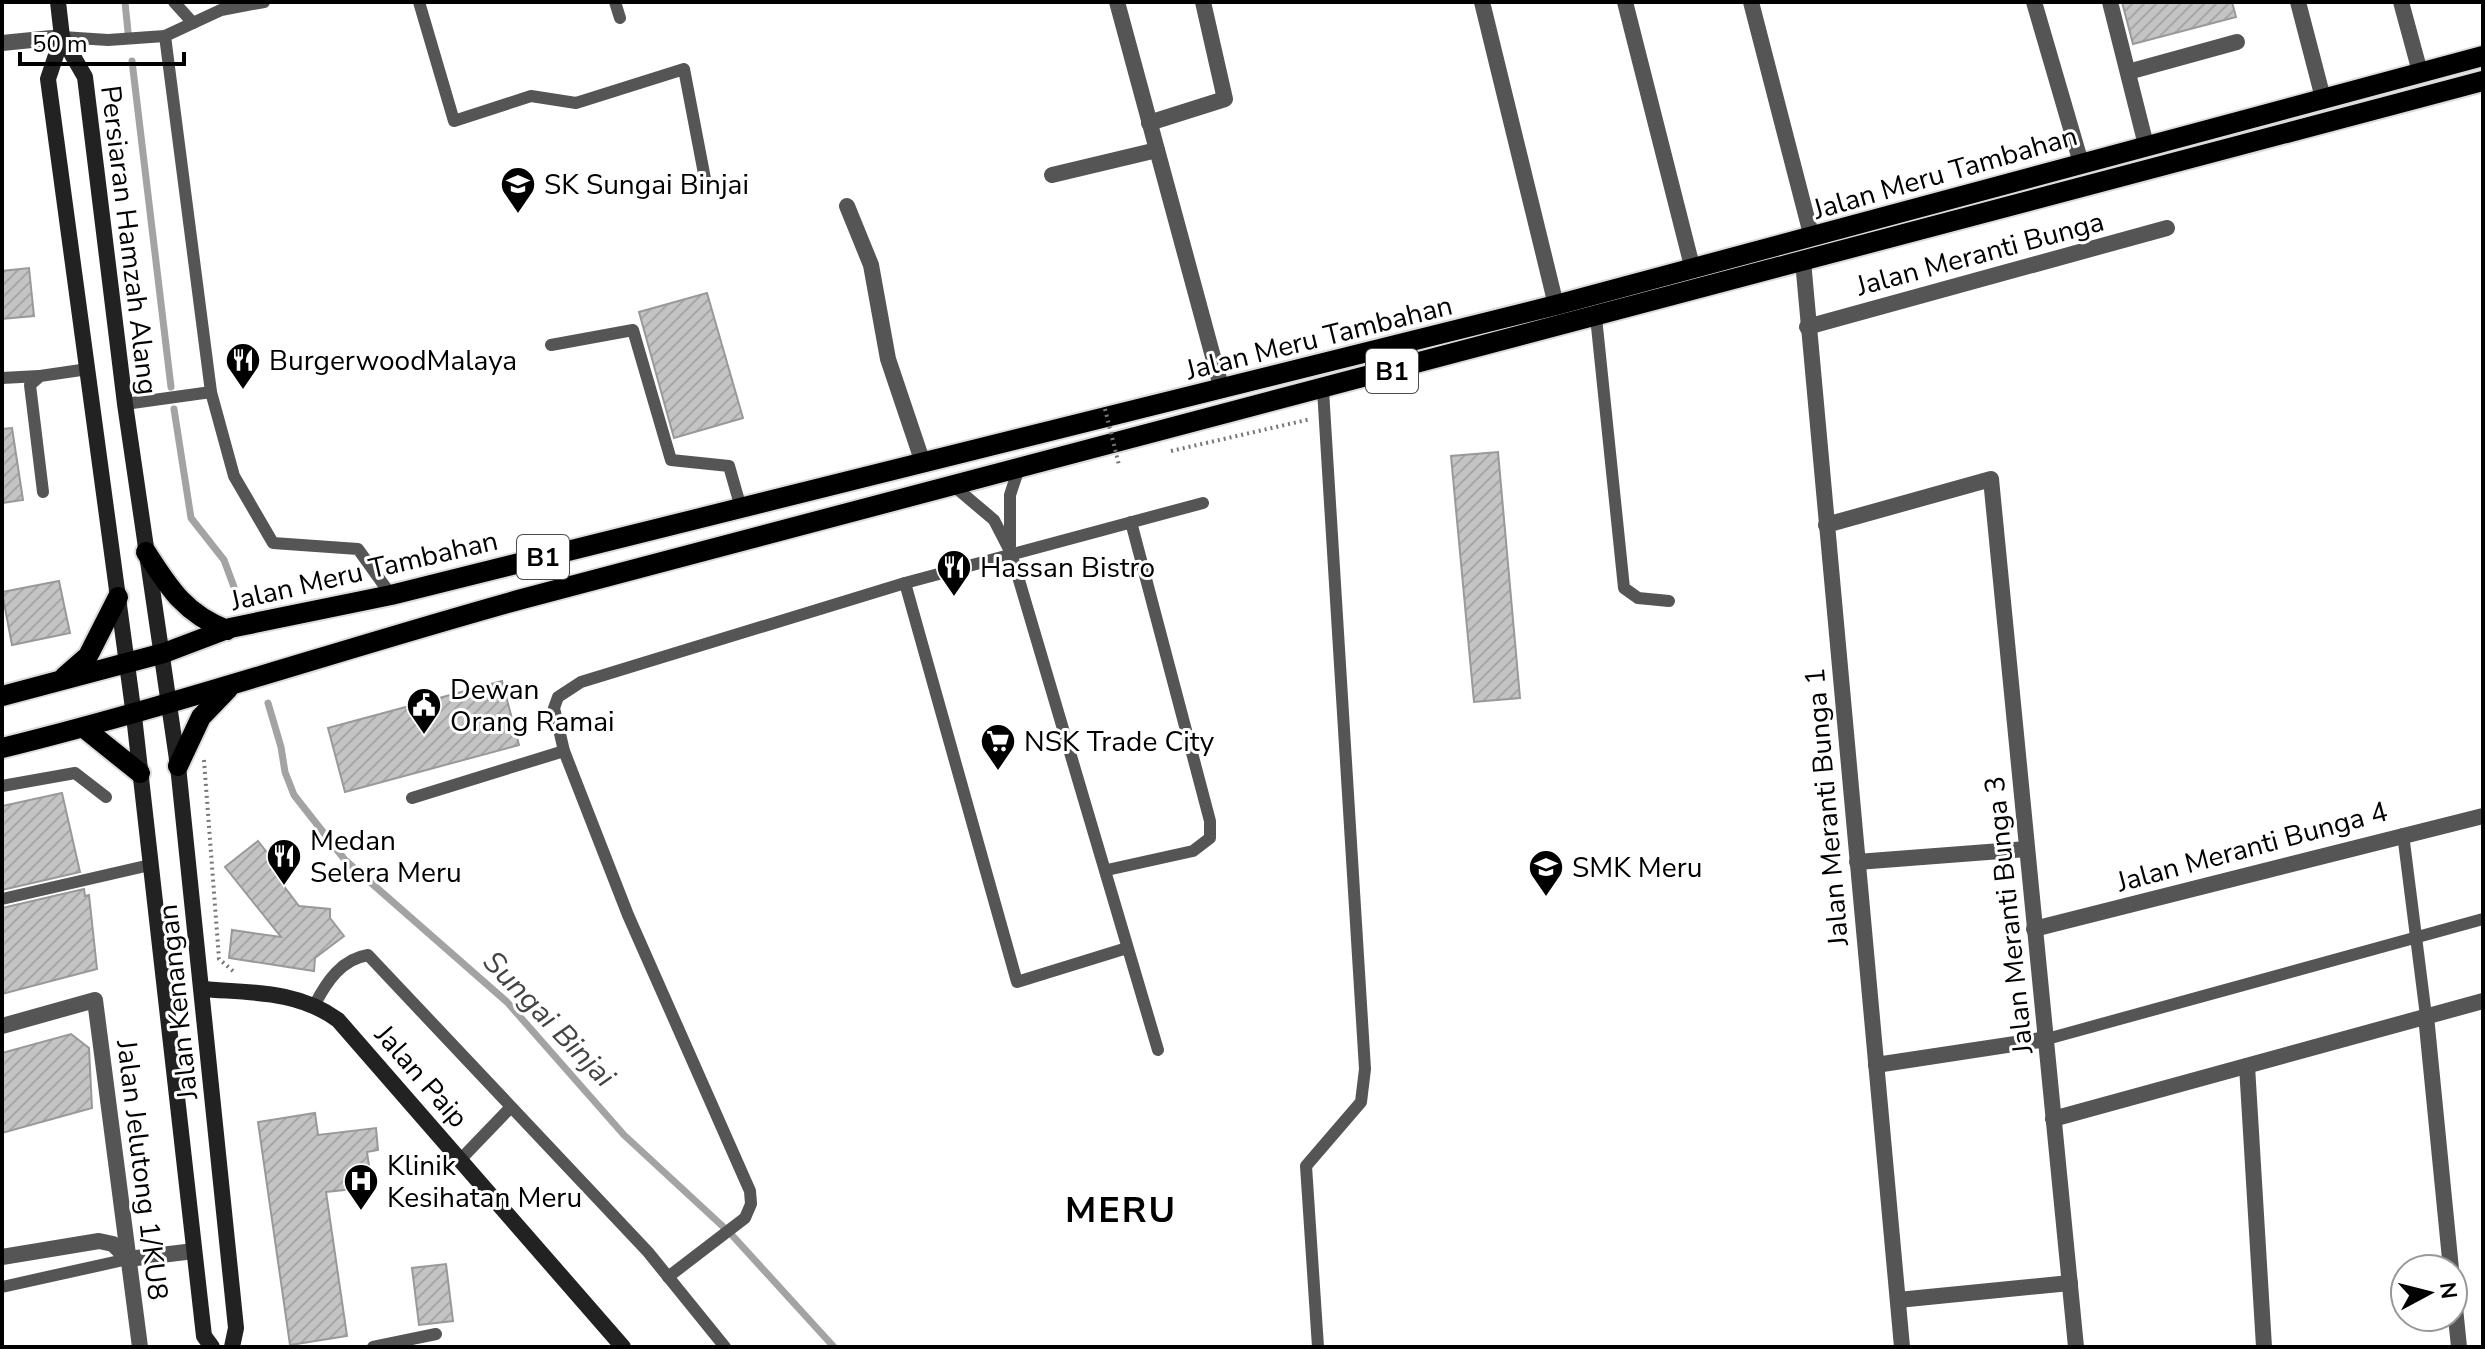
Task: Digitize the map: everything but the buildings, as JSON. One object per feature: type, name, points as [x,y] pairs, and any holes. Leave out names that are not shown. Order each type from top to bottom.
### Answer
[{"type":"main road","name":"Jalan Meru Tambahan","points":[[2,696],[164,653],[228,629],[391,595],[1693,270],[2483,56]]},
{"type":"main road","name":"Jalan Meru Tambahan","points":[[2,748],[134,716],[507,603],[1018,471],[2483,81]]},
{"type":"main road","points":[[146,552],[182,605],[195,616],[228,629]]},
{"type":"main road","points":[[61,680],[88,656],[118,597]]},
{"type":"main road","points":[[178,766],[201,717],[236,683]]},
{"type":"main road","points":[[84,728],[140,773]]},
{"type":"street","points":[[2,43],[62,37],[58,2]]},
{"type":"street","points":[[1117,2],[1222,390]]},
{"type":"street","points":[[1149,123],[1225,99],[1203,2]]},
{"type":"street","points":[[1482,2],[1556,305]]},
{"type":"street","points":[[1625,2],[1693,270]]},
{"type":"street","points":[[1751,2],[1812,238]]},
{"type":"street","points":[[2034,2],[2081,163]]},
{"type":"street","points":[[2110,2],[2146,145]]},
{"type":"street","points":[[2298,2],[2323,98]]},
{"type":"street","points":[[2401,2],[2420,72]]},
{"type":"street","name":"Persiaran Hamzah Alang","points":[[62,37],[48,79],[127,662]]},
{"type":"street","name":"Persiaran Hamzah Alang","points":[[62,37],[85,77],[125,404],[164,653]]},
{"type":"street","points":[[2128,72],[2237,42]]},
{"type":"street","points":[[1052,175],[1157,150]]},
{"type":"street","points":[[847,206],[871,265],[888,359],[923,463]]},
{"type":"street","name":"Jalan Meranti Bunga","points":[[1807,327],[2167,228]]},
{"type":"street","name":"Jalan Meranti Bunga 1","points":[[1803,261],[1902,1347]]},
{"type":"street","name":"Jalan Meranti Bunga 3","points":[[1826,525],[1991,479],[2076,1347]]},
{"type":"street","name":"Jalan Kenangan","points":[[164,653],[236,1328],[232,1347]]},
{"type":"street","name":"Jalan Kenangan","points":[[127,662],[204,1336],[212,1347]]},
{"type":"street","name":"Jalan Meranti Bunga 4","points":[[2034,929],[2483,816]]},
{"type":"street","points":[[1857,862],[2027,849]]},
{"type":"street","name":"Jalan Paip","points":[[202,989],[288,995],[315,1004],[338,1020],[623,1347]]},
{"type":"street","name":"Jalan Jelutong 1/KU8","points":[[2,1026],[95,1000],[140,1347]]},
{"type":"street","points":[[2053,1119],[2483,1001]]},
{"type":"street","points":[[2426,1016],[2449,1253]]},
{"type":"street","points":[[1876,1065],[2047,1039]]},
{"type":"street","points":[[2247,1066],[2264,1347]]},
{"type":"street","points":[[2,1257],[99,1241],[113,1244],[128,1259],[194,1251]]},
{"type":"street","points":[[1898,1300],[2070,1283]]},
{"type":"lane","points":[[174,2],[193,23]]},
{"type":"lane","points":[[62,37],[108,40],[165,36],[221,10],[264,2]]},
{"type":"lane","points":[[419,2],[454,121],[531,96],[576,103],[684,69],[706,184]]},
{"type":"lane","points":[[615,2],[620,18]]},
{"type":"lane","points":[[165,36],[206,393],[234,476],[273,543],[358,549],[391,595]]},
{"type":"lane","points":[[1596,317],[1624,588],[1638,598],[1669,601]]},
{"type":"lane","points":[[551,345],[633,330],[671,460],[729,466],[741,508]]},
{"type":"lane","points":[[2,378],[88,369]]},
{"type":"lane","points":[[40,376],[30,385],[29,396],[43,492]]},
{"type":"lane","points":[[1318,1347],[1306,1166],[1361,1102],[1365,1069],[1323,390]]},
{"type":"lane","points":[[125,404],[206,393]]},
{"type":"lane","points":[[1011,553],[1010,495],[1018,471]]},
{"type":"lane","points":[[955,487],[994,520],[1011,553],[1158,1050]]},
{"type":"lane","points":[[668,1277],[745,1218],[750,1191],[628,915],[564,751],[554,708],[558,697],[568,687],[905,583],[1203,503]]},
{"type":"lane","points":[[1107,870],[1193,851],[1210,838],[1210,821],[1131,522]]},
{"type":"lane","points":[[905,583],[1017,982],[1127,948]]},
{"type":"lane","points":[[412,798],[564,751]]},
{"type":"lane","points":[[2,786],[75,773],[106,797]]},
{"type":"lane","points":[[2403,834],[2426,1016]]},
{"type":"lane","points":[[2,899],[150,865]]},
{"type":"lane","points":[[2047,1039],[2483,919]]},
{"type":"lane","points":[[315,1004],[332,976],[354,957],[368,955],[668,1277],[725,1347]]},
{"type":"lane","points":[[460,1160],[511,1107]]},
{"type":"lane","points":[[2,1287],[128,1259]]},
{"type":"lane","points":[[373,1347],[436,1334]]},
{"type":"path","points":[[1105,409],[1119,465]]},
{"type":"path","points":[[1161,454],[1324,415]]},
{"type":"path","points":[[203,752],[219,959],[234,971]]},
{"type":"waterway","points":[[125,2],[128,32]]},
{"type":"waterway","points":[[132,61],[171,387]]},
{"type":"waterway","points":[[174,409],[191,518],[224,560],[234,587]]},
{"type":"waterway","name":"Sungai Binjai","points":[[268,703],[285,772],[294,795],[345,860],[507,1002],[624,1135],[730,1233],[834,1347]]},
{"type":"place","name":"SK Sungai Binjai","points":[[518,215]]},
{"type":"place","name":"BurgerwoodMalaya","points":[[243,391]]},
{"type":"place","name":"Hassan Bistro","points":[[954,598]]},
{"type":"place","name":"Dewan Orang Ramai","points":[[424,736]]},
{"type":"place","name":"NSK Trade City","points":[[998,772]]},
{"type":"place","name":"Medan Selera Meru","points":[[284,887]]},
{"type":"place","name":"SMK Meru","points":[[1546,898]]},
{"type":"place","name":"Klinik Kesihatan Meru","points":[[361,1212]]},
{"type":"district","name":"MERU","points":[[1121,1209]]}]
